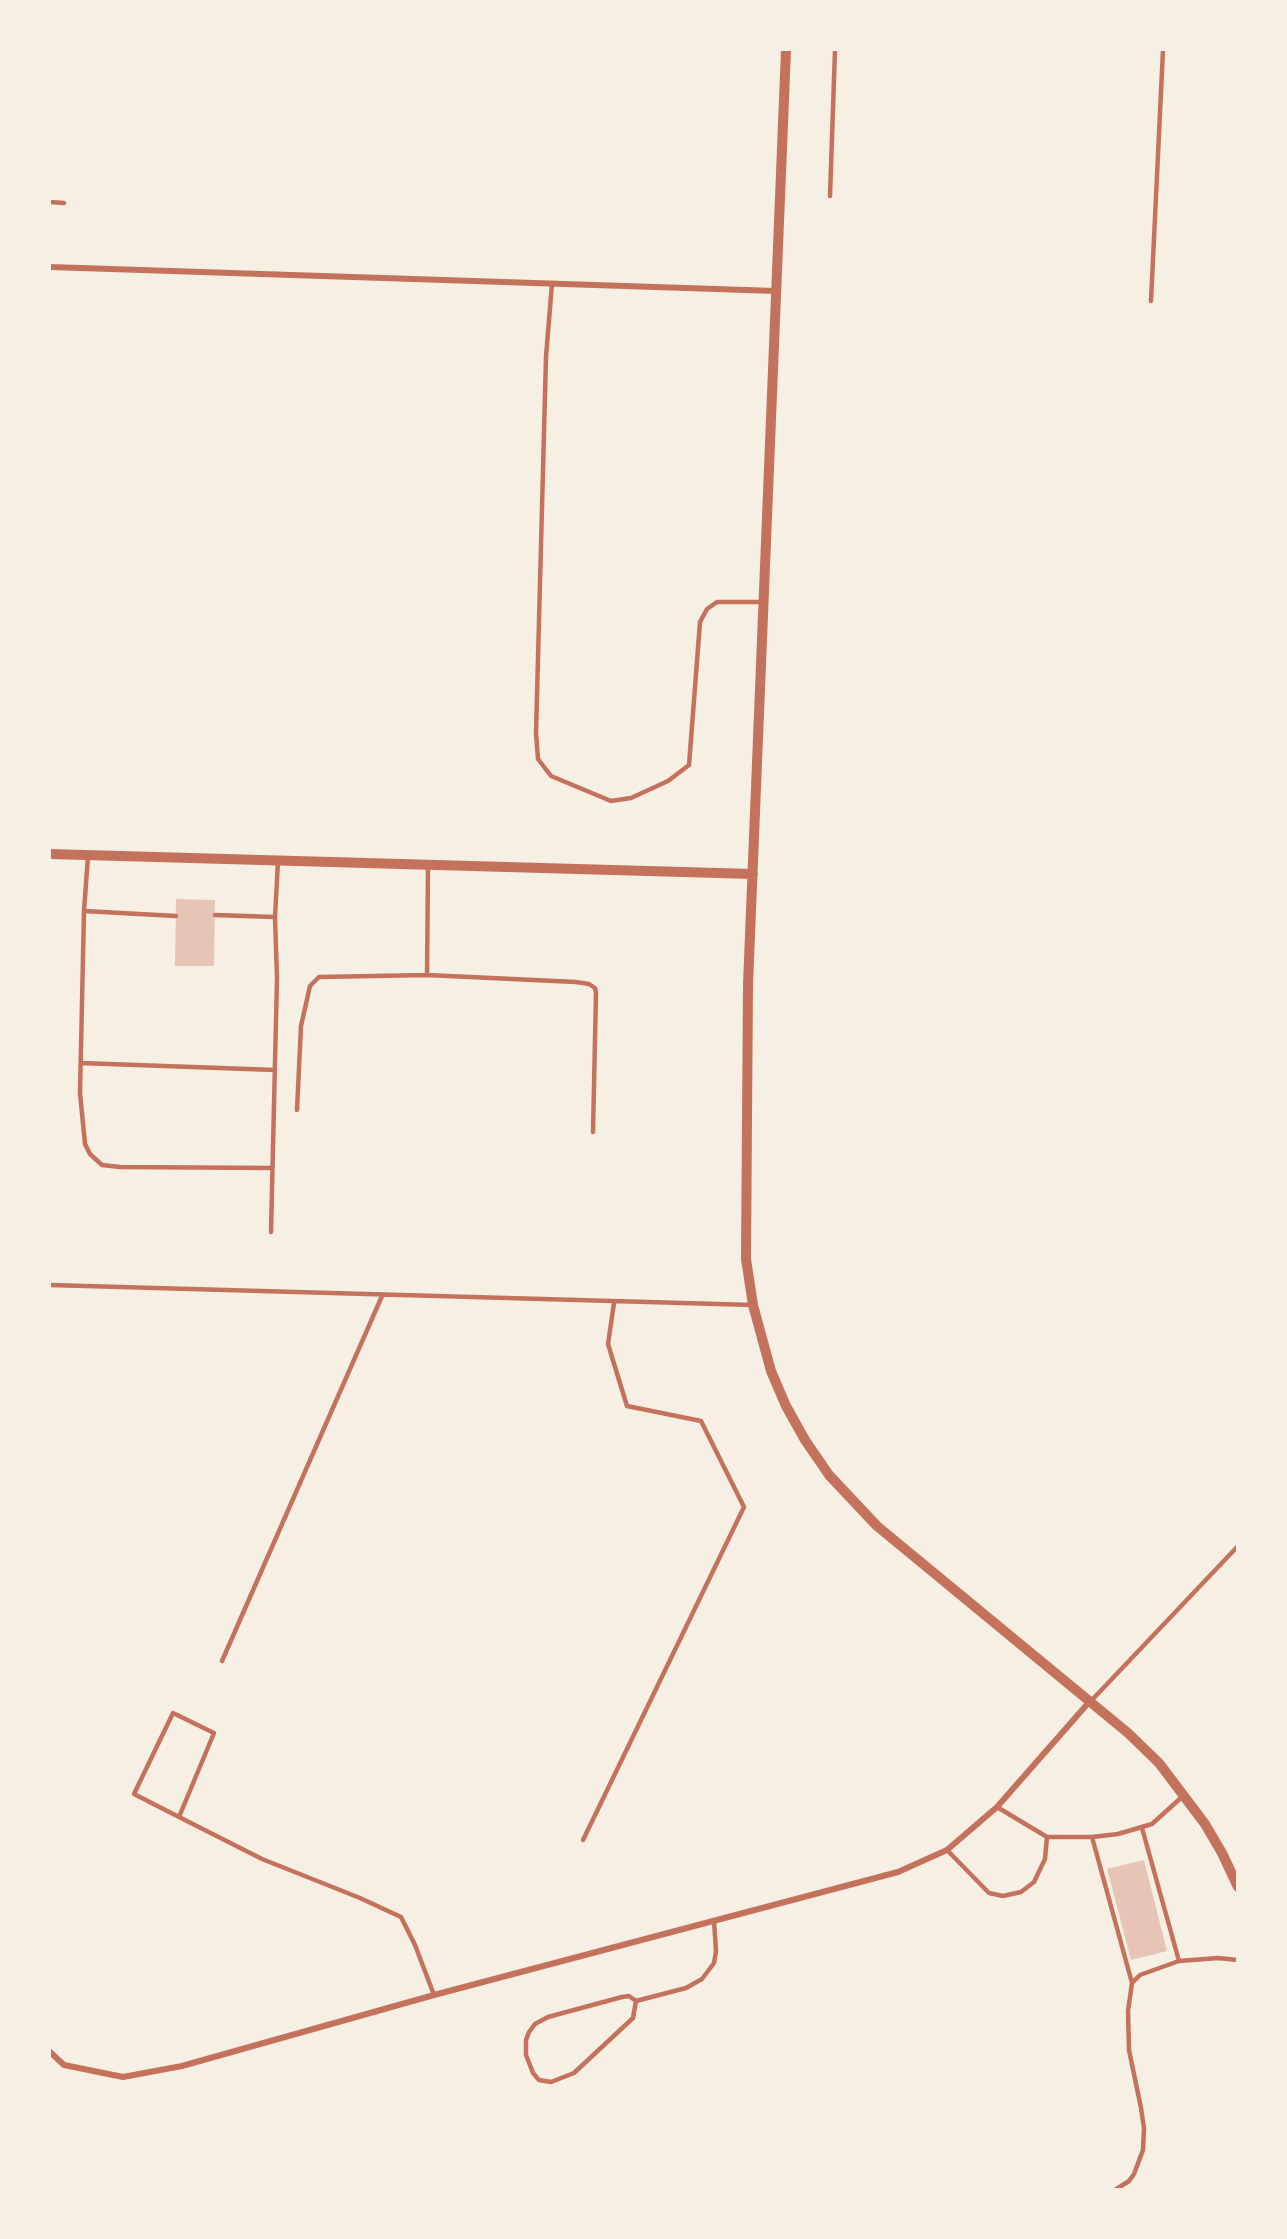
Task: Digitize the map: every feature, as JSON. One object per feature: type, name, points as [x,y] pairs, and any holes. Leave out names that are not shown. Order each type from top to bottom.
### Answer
[{"type":"street","points":[[786,50],[748,984],[746,1258],[753,1305],[771,1371],[786,1406],[805,1440],[829,1475],[877,1526],[1090,1701],[1159,1763],[1185,1795],[1222,1853],[1238,1887]]},
{"type":"street","points":[[50,267],[776,291]]},
{"type":"street","points":[[50,854],[753,874]]},
{"type":"street","points":[[50,2052],[64,2065],[123,2077],[182,2067],[434,1995],[898,1872],[947,1850],[997,1807],[1090,1701]]},
{"type":"lane","points":[[830,196],[835,50]]},
{"type":"lane","points":[[1151,301],[1163,50]]},
{"type":"lane","points":[[50,202],[64,202]]},
{"type":"lane","points":[[552,283],[546,357],[536,733],[538,759],[551,776],[611,801],[632,798],[668,782],[689,765],[700,622],[707,609],[717,602],[764,602]]},
{"type":"lane","points":[[88,855],[84,911],[81,1063],[82,1119],[85,1144],[90,1154],[97,1162],[120,1167],[272,1168]]},
{"type":"lane","points":[[271,1232],[277,978],[275,917],[278,861]]},
{"type":"lane","points":[[427,975],[428,863]]},
{"type":"lane","points":[[84,911],[176,916]]},
{"type":"lane","points":[[215,915],[275,917]]},
{"type":"lane","points":[[297,1110],[301,1026],[309,986],[319,977],[427,975],[576,982],[589,984],[595,988],[593,1132]]},
{"type":"lane","points":[[81,1063],[275,1070]]},
{"type":"lane","points":[[50,1286],[753,1305]]},
{"type":"lane","points":[[222,1661],[382,1296]]},
{"type":"lane","points":[[584,1840],[744,1507],[701,1421],[627,1406],[608,1344],[614,1303]]},
{"type":"lane","points":[[1090,1701],[1238,1546]]},
{"type":"lane","points":[[179,1817],[214,1733],[173,1713],[134,1794],[179,1817],[262,1859],[360,1898],[400,1917],[415,1945],[434,1995]]},
{"type":"lane","points":[[997,1807],[1047,1837],[1092,1836],[1142,1828],[1152,1824],[1185,1795]]},
{"type":"lane","points":[[1142,1828],[1179,1961]]},
{"type":"lane","points":[[1092,1836],[1132,1983],[1128,2011],[1129,2050],[1144,2128],[1143,2150],[1134,2174],[1129,2181],[1115,2190]]},
{"type":"lane","points":[[947,1850],[989,1893],[1003,1896],[1021,1892],[1034,1882],[1045,1859],[1047,1837]]},
{"type":"lane","points":[[636,2001],[686,1988],[702,1979],[714,1963],[716,1951],[714,1921]]},
{"type":"lane","points":[[1132,1983],[1140,1975],[1179,1961],[1218,1958],[1238,1960]]},
{"type":"lane","points":[[622,1996],[632,1997],[636,2001],[633,2018],[574,2073],[551,2082],[539,2080],[533,2073],[528,2064],[525,2046],[528,2032],[535,2024],[561,2012],[622,1996]]},
{"type":"building","points":[[176,899],[215,900],[214,966],[175,966]]},
{"type":"building","points":[[1144,1860],[1167,1951],[1131,1960],[1107,1869]]}]
